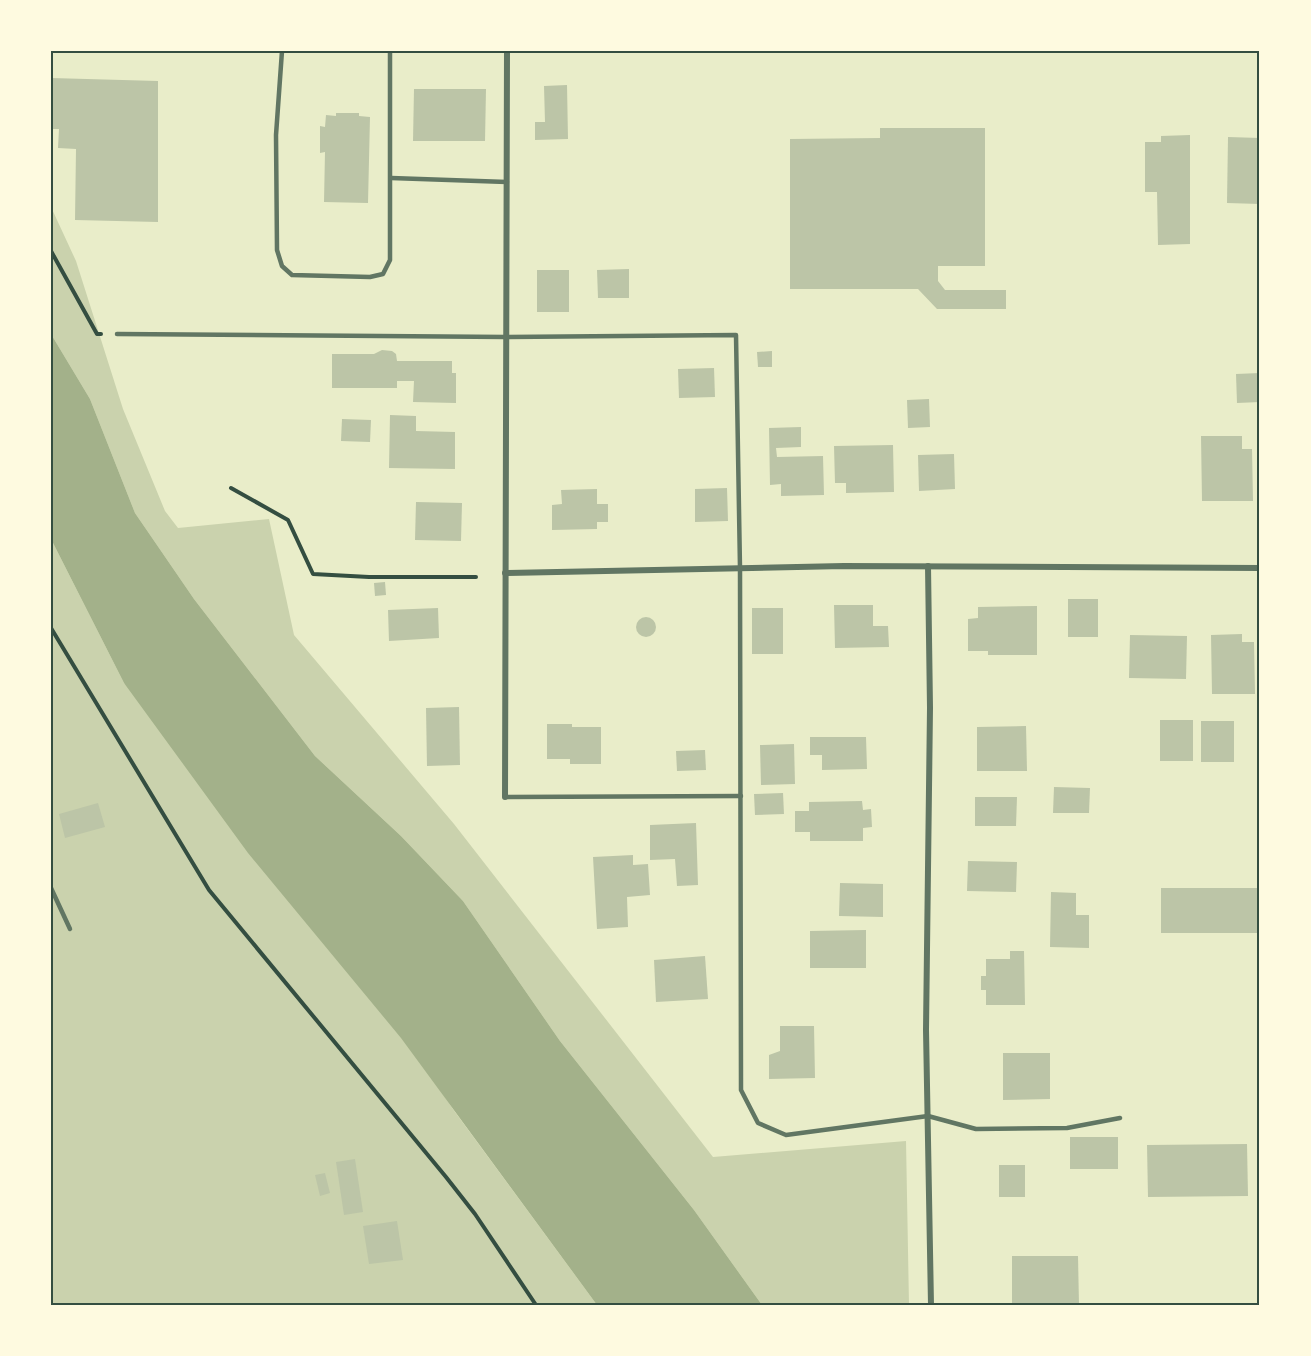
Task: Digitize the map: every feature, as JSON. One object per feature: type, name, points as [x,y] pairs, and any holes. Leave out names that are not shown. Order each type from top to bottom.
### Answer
[{"type":"street","points":[[505,797],[507,51]]},
{"type":"street","points":[[506,573],[928,566],[1260,568]]},
{"type":"street","points":[[928,566],[930,708],[926,1030],[931,1305]]},
{"type":"lane","points":[[282,51],[276,135],[277,250],[282,266],[292,275],[307,277],[370,277],[383,274],[390,260],[390,51]]},
{"type":"lane","points":[[391,178],[507,182]]},
{"type":"lane","points":[[117,334],[506,337],[736,335],[740,568],[741,1090],[758,1123],[786,1135],[928,1116],[975,1129],[1067,1128],[1120,1118]]},
{"type":"lane","points":[[505,797],[741,796]]},
{"type":"lane","points":[[51,888],[70,929]]},
{"type":"path","points":[[51,251],[97,334],[117,334]]},
{"type":"path","points":[[231,488],[288,520],[313,574],[476,577]]},
{"type":"path","points":[[51,628],[209,890],[453,1186],[475,1214],[536,1305]]},
{"type":"shaded area","points":[[51,207],[76,261],[123,409],[165,511],[178,528],[269,519],[294,635],[454,824],[713,1157],[906,1141],[909,1305],[762,1305],[694,1210],[560,1041],[463,901],[401,836],[315,756],[194,599],[135,513],[90,399],[51,334]]},
{"type":"shaded area","points":[[51,334],[90,399],[135,513],[194,599],[315,756],[401,836],[463,901],[560,1041],[694,1210],[762,1305],[597,1305],[401,1038],[248,853],[124,683],[51,539]]},
{"type":"shaded area","points":[[51,539],[124,683],[229,783],[455,1112],[597,1305],[51,1305]]},
{"type":"building","points":[[51,78],[158,81],[158,222],[75,220],[76,149],[58,148],[59,129],[51,129]]},
{"type":"building","points":[[567,85],[568,139],[535,140],[535,122],[545,122],[544,86]]},
{"type":"building","points":[[414,89],[486,89],[485,141],[413,141]]},
{"type":"building","points":[[336,113],[359,113],[359,116],[370,117],[368,203],[324,202],[325,152],[320,153],[320,126],[325,127],[326,115],[336,116]]},
{"type":"building","points":[[880,128],[985,128],[985,266],[938,266],[938,281],[945,290],[1006,290],[1006,309],[937,309],[918,289],[790,289],[790,139],[880,138]]},
{"type":"building","points":[[1190,135],[1190,244],[1158,245],[1157,192],[1145,192],[1145,142],[1161,142],[1161,136]]},
{"type":"building","points":[[1228,137],[1260,138],[1260,204],[1227,203]]},
{"type":"building","points":[[629,269],[629,298],[598,298],[597,270]]},
{"type":"building","points":[[537,270],[569,270],[569,312],[537,312]]},
{"type":"building","points":[[382,350],[392,351],[396,354],[397,361],[452,361],[452,373],[456,373],[456,403],[413,402],[414,381],[397,381],[397,388],[332,388],[332,354],[374,354]]},
{"type":"building","points":[[772,351],[772,367],[758,367],[757,352]]},
{"type":"building","points":[[714,368],[715,397],[679,398],[678,369]]},
{"type":"building","points":[[1260,373],[1260,402],[1237,403],[1236,374]]},
{"type":"building","points":[[929,399],[930,427],[908,428],[907,400]]},
{"type":"building","points":[[390,415],[416,416],[416,431],[455,432],[455,469],[389,468]]},
{"type":"building","points":[[342,419],[371,420],[370,442],[341,441]]},
{"type":"building","points":[[801,427],[801,447],[776,448],[777,457],[823,456],[824,495],[781,496],[781,484],[770,485],[769,428]]},
{"type":"building","points":[[1201,436],[1242,436],[1242,449],[1252,449],[1253,501],[1202,501]]},
{"type":"building","points":[[893,445],[894,492],[846,493],[846,483],[835,483],[834,446]]},
{"type":"building","points":[[954,454],[955,489],[919,491],[918,455]]},
{"type":"building","points":[[727,488],[728,521],[695,522],[695,489]]},
{"type":"building","points":[[597,489],[597,504],[608,504],[608,522],[597,522],[597,529],[552,530],[552,505],[562,504],[561,490]]},
{"type":"building","points":[[416,502],[462,503],[461,541],[415,540]]},
{"type":"building","points":[[385,582],[386,595],[375,596],[374,583]]},
{"type":"building","points":[[1068,599],[1098,599],[1098,637],[1068,637]]},
{"type":"building","points":[[834,605],[873,605],[873,626],[888,626],[889,647],[835,648]]},
{"type":"building","points":[[1037,606],[1037,655],[988,655],[988,651],[968,651],[968,619],[978,618],[978,607]]},
{"type":"building","points":[[438,608],[439,638],[389,641],[388,610]]},
{"type":"building","points":[[752,608],[783,608],[783,654],[752,654]]},
{"type":"building","points":[[646,617],[653,620],[656,627],[653,634],[646,637],[639,634],[636,627],[639,620]]},
{"type":"building","points":[[1242,634],[1242,642],[1254,642],[1255,694],[1212,694],[1211,635]]},
{"type":"building","points":[[1130,635],[1187,636],[1186,679],[1129,678]]},
{"type":"building","points":[[459,707],[460,765],[427,766],[426,708]]},
{"type":"building","points":[[1160,720],[1193,720],[1193,761],[1160,761]]},
{"type":"building","points":[[1201,721],[1234,721],[1234,762],[1201,762]]},
{"type":"building","points":[[547,724],[601,727],[601,764],[570,764],[570,759],[547,759]]},
{"type":"building","points":[[1026,726],[1027,771],[977,771],[977,727]]},
{"type":"building","points":[[810,737],[866,737],[867,769],[822,770],[822,755],[810,755]]},
{"type":"building","points":[[794,744],[795,784],[761,785],[760,745]]},
{"type":"building","points":[[705,750],[706,770],[677,771],[676,751]]},
{"type":"building","points":[[1054,787],[1090,788],[1089,813],[1053,813]]},
{"type":"building","points":[[783,793],[784,814],[755,815],[754,794]]},
{"type":"building","points":[[975,797],[1017,797],[1016,826],[975,826]]},
{"type":"building","points":[[862,801],[863,810],[871,809],[872,827],[863,828],[863,841],[810,841],[810,832],[795,832],[795,811],[809,811],[809,802]]},
{"type":"building","points":[[98,803],[105,827],[65,838],[59,814]]},
{"type":"building","points":[[696,823],[698,885],[677,886],[675,859],[650,860],[650,825]]},
{"type":"building","points":[[633,855],[633,865],[648,864],[650,895],[627,897],[628,927],[597,929],[593,857]]},
{"type":"building","points":[[968,861],[1017,862],[1016,892],[967,891]]},
{"type":"building","points":[[840,883],[883,884],[883,917],[839,916]]},
{"type":"building","points":[[1161,888],[1260,888],[1260,933],[1161,933]]},
{"type":"building","points":[[1051,892],[1076,893],[1076,915],[1089,915],[1089,948],[1050,947]]},
{"type":"building","points":[[866,930],[866,968],[810,968],[810,931]]},
{"type":"building","points":[[1010,951],[1024,951],[1025,1005],[986,1005],[986,990],[981,990],[981,976],[986,976],[986,959],[1010,959]]},
{"type":"building","points":[[705,956],[708,999],[656,1002],[654,960]]},
{"type":"building","points":[[780,1026],[814,1026],[815,1078],[769,1079],[769,1055],[780,1051]]},
{"type":"building","points":[[1003,1053],[1050,1053],[1050,1099],[1003,1100]]},
{"type":"building","points":[[1070,1137],[1118,1137],[1118,1169],[1070,1169]]},
{"type":"building","points":[[1247,1144],[1248,1196],[1148,1197],[1147,1145]]},
{"type":"building","points":[[355,1159],[363,1212],[344,1215],[336,1162]]},
{"type":"building","points":[[999,1165],[1025,1165],[1025,1197],[999,1197]]},
{"type":"building","points":[[325,1173],[330,1193],[320,1196],[315,1175]]},
{"type":"building","points":[[397,1221],[403,1260],[369,1264],[363,1226]]},
{"type":"building","points":[[1012,1256],[1078,1256],[1079,1305],[1012,1305]]}]
